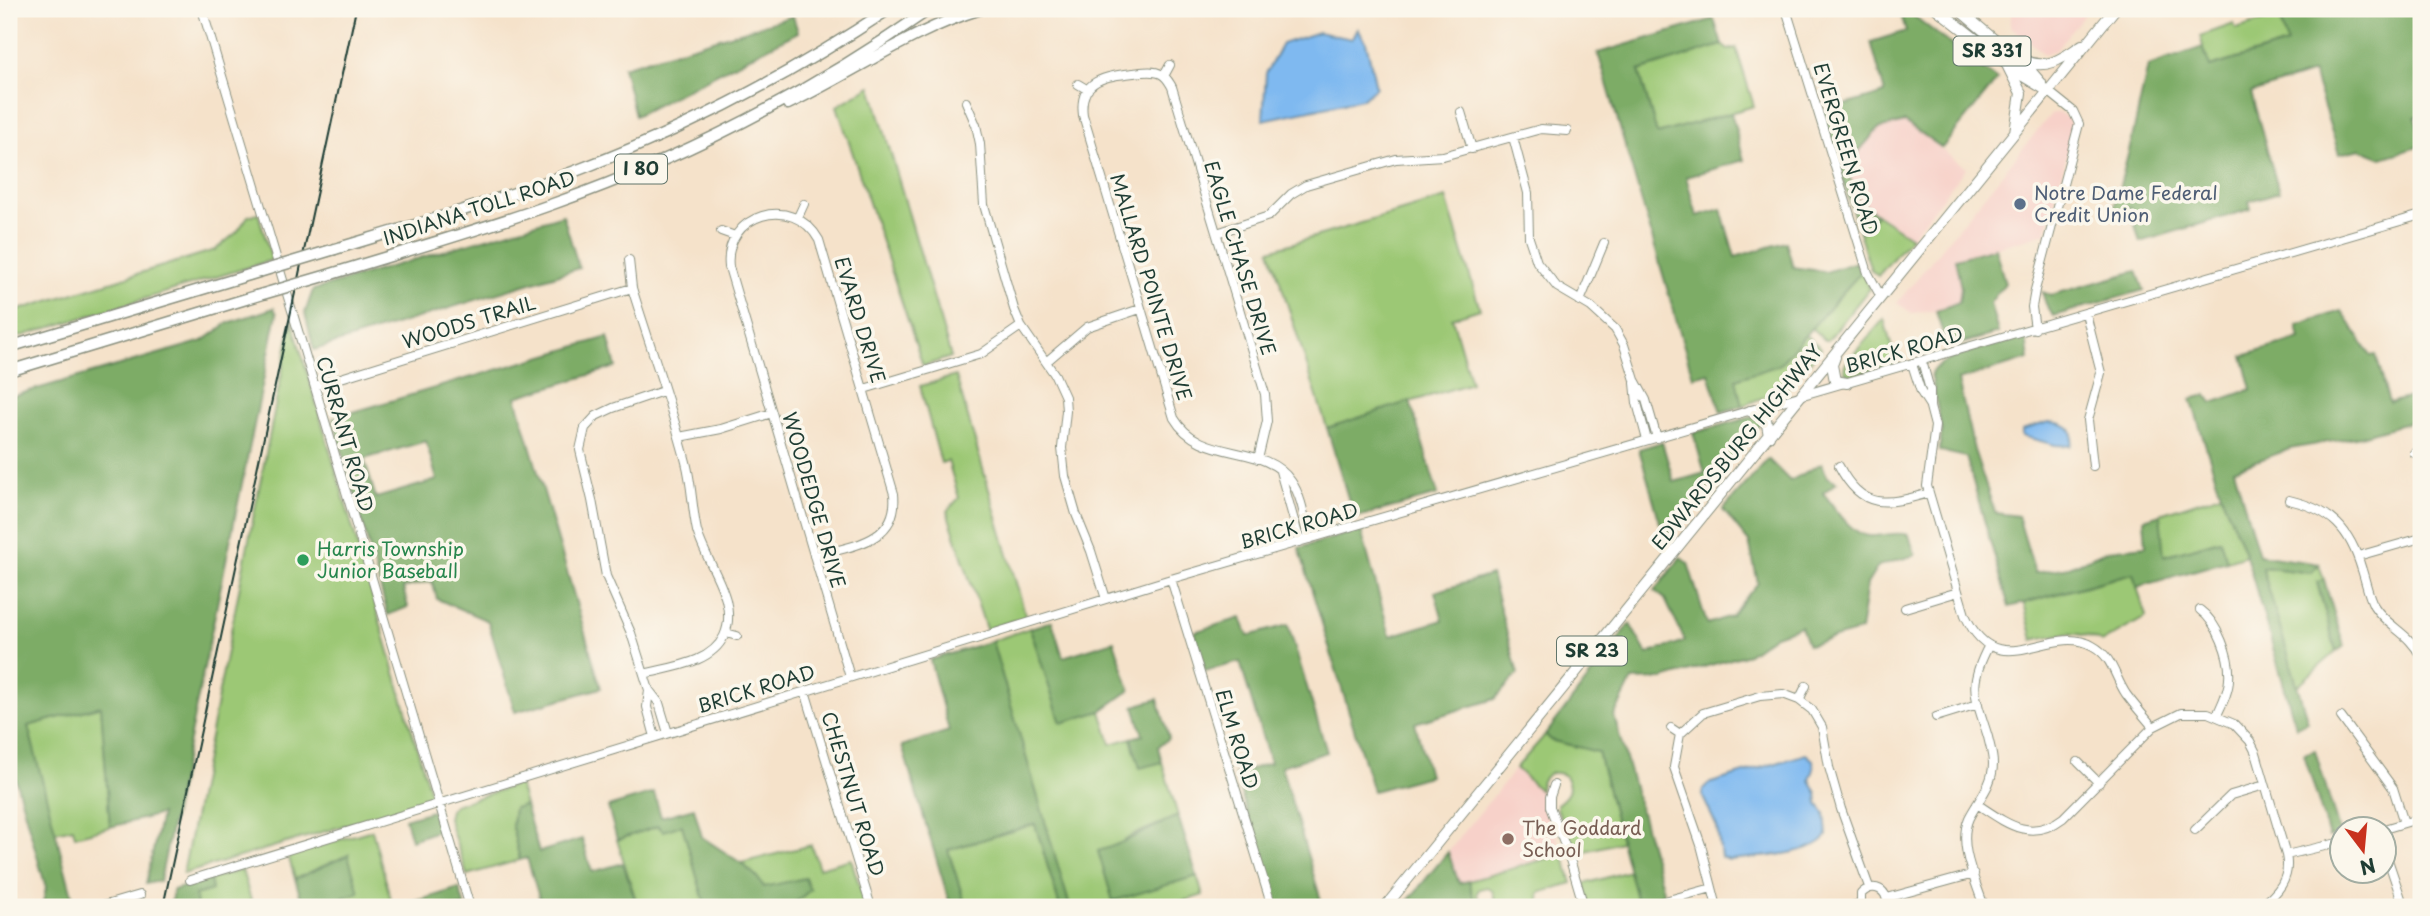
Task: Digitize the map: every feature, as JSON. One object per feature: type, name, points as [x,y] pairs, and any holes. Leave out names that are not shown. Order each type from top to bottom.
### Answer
[{"type":"highway","name":"INDIANA TOLL ROAD","points":[[9,348],[505,197],[585,168],[655,138],[788,71],[889,9]]},
{"type":"highway","name":"INDIANA TOLL ROAD","points":[[9,371],[328,275],[551,204],[638,171],[820,79],[930,9]]},
{"type":"highway","points":[[702,141],[750,123],[816,91],[925,30],[981,9]]},
{"type":"main road","name":"SR 331","points":[[1937,9],[2007,57]]},
{"type":"main road","name":"SR 331","points":[[1958,9],[2007,57],[2048,91]]},
{"type":"main road","name":"EDWARDSBURG HIGHWAY","points":[[1385,907],[2115,9]]},
{"type":"main road","points":[[2007,57],[2043,65],[2065,57],[2093,36]]},
{"type":"main road","points":[[2007,57],[2021,93],[2014,133]]},
{"type":"main road","points":[[1836,353],[1833,375],[1839,383],[1847,383]]},
{"type":"main road","points":[[1751,411],[1766,419],[1769,436]]},
{"type":"street","name":"CURRANT ROAD","points":[[202,9],[470,907]]},
{"type":"street","name":"EVERGREEN ROAD","points":[[1786,9],[1864,260],[1881,297]]},
{"type":"street","points":[[1078,83],[1088,89],[1104,77],[1145,72],[1162,74],[1170,65]]},
{"type":"street","name":"EAGLE CHASE DRIVE","points":[[1162,74],[1172,86],[1266,401],[1267,421],[1258,459]]},
{"type":"street","name":"MALLARD POINTE DRIVE","points":[[1088,89],[1083,100],[1083,115],[1172,412],[1182,430],[1203,444],[1258,459],[1292,481],[1296,489],[1305,540]]},
{"type":"street","points":[[2035,329],[2032,307],[2035,290],[2079,131],[2078,118],[2073,111],[2048,91]]},
{"type":"street","points":[[966,102],[980,144],[984,205],[1021,326],[1059,381],[1065,397],[1062,448],[1067,485],[1106,599]]},
{"type":"street","points":[[1461,112],[1472,149]]},
{"type":"street","points":[[1217,233],[1269,216],[1291,194],[1306,185],[1396,159],[1443,156],[1541,129],[1567,131]]},
{"type":"street","points":[[1513,137],[1528,193],[1528,228],[1533,251],[1548,278],[1563,291],[1605,317],[1615,328],[1624,345],[1635,380],[1637,403],[1652,439]]},
{"type":"street","points":[[721,231],[735,236],[745,225],[762,216],[782,213],[798,217],[804,204]]},
{"type":"street","name":"BRICK ROAD","points":[[190,880],[1171,579],[2421,215]]},
{"type":"street","name":"EVARD DRIVE","points":[[798,217],[809,225],[819,240],[894,494],[893,514],[886,528],[874,538],[814,556]]},
{"type":"street","name":"WOODEDGE DRIVE","points":[[735,236],[728,260],[850,677]]},
{"type":"street","points":[[1580,301],[1605,243]]},
{"type":"street","points":[[629,260],[632,288],[687,466],[701,543],[727,603],[729,620],[726,633],[717,648],[707,655],[644,674]]},
{"type":"street","name":"WOODS TRAIL","points":[[315,386],[632,288]]},
{"type":"street","points":[[1046,362],[1087,327],[1140,309]]},
{"type":"street","points":[[2086,314],[2101,373],[2088,420],[2093,466]]},
{"type":"street","points":[[864,389],[981,354],[1021,326]]},
{"type":"street","points":[[1917,363],[1921,393],[1930,407],[1935,433],[1927,479],[1929,493],[1968,623],[1978,636],[1990,645],[2012,650],[2031,649],[2066,640],[2087,643],[2110,661],[2123,689],[2153,727]]},
{"type":"street","points":[[663,391],[596,416],[585,428],[580,450],[606,576],[631,633],[649,690],[659,703],[668,733]]},
{"type":"street","points":[[679,437],[721,429],[772,413]]},
{"type":"street","points":[[1839,466],[1854,490],[1872,500],[1895,502],[1929,493]]},
{"type":"street","points":[[2290,500],[2308,504],[2331,517],[2348,535],[2375,608],[2406,635],[2421,657]]},
{"type":"street","points":[[2358,556],[2421,538]]},
{"type":"street","name":"ELM ROAD","points":[[1171,579],[1272,907]]},
{"type":"street","points":[[1905,608],[1958,592]]},
{"type":"street","points":[[2200,610],[2214,622],[2229,671],[2229,684],[2217,715]]},
{"type":"street","points":[[726,633],[737,636]]},
{"type":"street","points":[[1984,907],[1967,850],[1965,833],[1969,819],[1989,784],[1993,762],[1974,688],[1976,673],[1990,645]]},
{"type":"street","points":[[1799,701],[1805,686]]},
{"type":"street","points":[[649,690],[647,707],[655,737]]},
{"type":"street","name":"CHESTNUT ROAD","points":[[805,691],[872,907]]},
{"type":"street","points":[[1717,907],[1698,832],[1674,767],[1680,734],[1703,713],[1760,696],[1783,694],[1799,701],[1812,710],[1822,727],[1829,767],[1841,809],[1869,887]]},
{"type":"street","points":[[1937,717],[1978,705]]},
{"type":"street","points":[[1977,804],[2012,827],[2036,830],[2052,825],[2063,818],[2153,727],[2181,713],[2201,712],[2217,715],[2234,724],[2250,741],[2286,855],[2287,871],[2284,880],[2271,898],[2260,907]]},
{"type":"street","points":[[2342,717],[2393,788],[2404,823]]},
{"type":"street","points":[[1671,728],[1680,734]]},
{"type":"street","points":[[2078,762],[2099,783]]},
{"type":"street","points":[[1554,785],[1550,807],[1569,856],[1584,907]]},
{"type":"street","points":[[2194,831],[2231,795],[2266,785]]},
{"type":"street","points":[[2398,825],[2421,818]]},
{"type":"street","points":[[2286,855],[2328,845]]},
{"type":"street","points":[[1869,887],[1881,889],[1887,903],[1974,874]]},
{"type":"street","points":[[2397,884],[2404,907]]},
{"type":"street","points":[[1848,907],[1860,906],[1861,894],[1869,887]]},
{"type":"street","points":[[1643,907],[1712,888]]},
{"type":"street","points":[[99,907],[140,895]]},
{"type":"street","points":[[2271,898],[2279,907]]},
{"type":"shaded area","points":[[2012,9],[2089,9],[2056,50],[2044,54],[2010,26]]},
{"type":"shaded area","points":[[2058,112],[2069,119],[2073,132],[2046,233],[1956,259],[1961,288],[1959,302],[1936,311],[1912,313],[1897,303],[2051,114]]},
{"type":"shaded area","points":[[1905,122],[1966,168],[1911,237],[1857,199],[1849,175],[1852,159],[1878,129]]},
{"type":"shaded area","name":"The Goddard School","points":[[1516,768],[1540,791],[1563,854],[1459,884],[1448,852]]},
{"type":"green space","points":[[2277,9],[2421,9],[2421,115],[2415,117],[2421,146],[2382,158],[2360,149],[2339,154],[2313,73],[2251,93],[2279,192],[2249,201],[2251,209],[2140,242],[2130,207],[2113,212],[2148,66],[2203,47],[2210,67],[2287,44]]},
{"type":"green space","points":[[2277,10],[2287,44],[2209,67],[2200,36],[2234,24],[2236,29],[2266,20],[2265,14]]},
{"type":"green space","points":[[1910,13],[1997,80],[1942,148],[1905,122],[1878,129],[1852,159],[1849,175],[1857,199],[1876,214],[1867,229],[1859,232],[1822,112],[1885,93],[1871,42],[1906,31],[1901,15]]},
{"type":"green space","points":[[793,16],[798,32],[635,116],[623,67]]},
{"type":"green space","points":[[1714,19],[1722,45],[1639,71],[1657,134],[1731,113],[1744,160],[1686,177],[1697,216],[1721,209],[1735,257],[1786,242],[1793,267],[1826,272],[1856,262],[1860,273],[1779,365],[1736,379],[1742,406],[1721,412],[1709,373],[1693,377],[1598,53]]},
{"type":"green space","points":[[1722,45],[1728,50],[1736,48],[1754,106],[1657,134],[1639,70]]},
{"type":"green space","points":[[871,86],[951,357],[923,366],[837,106]]},
{"type":"green space","points":[[1446,198],[1480,309],[1452,318],[1471,383],[1327,428],[1270,250]]},
{"type":"green space","points":[[258,213],[272,260],[9,340],[9,313],[215,250],[237,232],[248,216]]},
{"type":"green space","points":[[1876,214],[1911,237],[1878,276],[1871,270],[1859,232],[1867,229]]},
{"type":"green space","points":[[563,215],[579,268],[314,350],[305,313],[313,290]]},
{"type":"green space","points":[[1995,248],[2005,283],[1990,303],[1998,333],[1947,348],[1936,311],[1959,302],[1961,288],[1955,259]]},
{"type":"green space","points":[[1864,271],[1869,289],[1828,340],[1825,340],[1811,328]]},
{"type":"green space","points":[[2137,271],[2144,290],[2053,316],[2042,292],[2051,295]]},
{"type":"green space","points":[[274,308],[277,314],[160,881],[146,884],[161,814],[110,827],[101,706],[28,726],[75,907],[42,907],[46,888],[9,756],[9,397],[203,341],[228,323]]},
{"type":"green space","points":[[2342,311],[2371,356],[2376,355],[2389,403],[2421,394],[2421,419],[2361,436],[2290,449],[2234,469],[2259,555],[2319,564],[2311,573],[2262,567],[2308,722],[2296,727],[2246,555],[2221,494],[2191,399],[2207,395],[2212,403],[2252,389],[2243,356],[2300,339],[2297,325]]},
{"type":"green space","points":[[1884,319],[1896,363],[1847,374],[1844,370],[1845,364]]},
{"type":"green space","name":"Harris Township Junior Baseball","points":[[292,321],[432,799],[183,874]]},
{"type":"green space","points":[[1805,335],[1821,348],[1789,387],[1742,406],[1735,379],[1779,365]]},
{"type":"green space","points":[[608,337],[616,367],[516,397],[601,688],[515,712],[488,621],[437,599],[432,581],[403,588],[408,607],[388,615],[333,418]],"holes":[[[426,441],[437,480],[376,498],[364,459]]]},
{"type":"green space","points":[[2026,338],[2029,359],[1958,380],[1974,450],[1995,513],[2018,516],[2035,573],[2069,567],[2108,550],[2146,546],[2144,519],[2160,514],[2164,556],[2220,540],[2227,561],[2137,587],[2133,573],[2009,607],[1966,457],[1939,451],[1942,432],[1931,373],[1960,355]]},
{"type":"green space","points":[[956,376],[1026,617],[986,629],[947,511],[959,498],[948,461],[941,463],[920,386]]},
{"type":"green space","points":[[1410,401],[1438,495],[1354,518],[1327,428]]},
{"type":"green space","points":[[1752,417],[1761,423],[1671,532],[1660,523],[1639,449],[1662,442],[1674,482],[1705,473],[1693,433]]},
{"type":"green space","points":[[1768,459],[1790,481],[1822,463],[1827,477],[1837,482],[1823,493],[1849,525],[1869,536],[1909,535],[1915,555],[1878,566],[1867,584],[1860,631],[1808,645],[1801,626],[1775,635],[1748,654],[1663,679],[1632,680],[1614,716],[1664,894],[1637,902],[1598,752],[1550,740],[1546,734],[1630,624],[1647,654],[1685,641],[1665,599],[1655,591],[1681,557],[1688,563],[1707,624],[1731,616],[1758,583],[1749,542],[1723,510]]},
{"type":"green space","points":[[2221,494],[2246,555],[2227,561],[2219,540],[2163,556],[2160,514]]},
{"type":"green space","points":[[1361,530],[1390,636],[1443,620],[1435,592],[1491,575],[1518,674],[1495,699],[1415,723],[1429,776],[1373,791],[1299,548]]},
{"type":"green space","points":[[2319,564],[2324,580],[2317,583],[2336,652],[2297,686],[2262,567],[2311,573]]},
{"type":"green space","points":[[2133,573],[2146,617],[2102,642],[2076,634],[2033,640],[2024,603]]},
{"type":"green space","points":[[2324,580],[2344,646],[2336,652],[2317,582]]},
{"type":"green space","points":[[1241,618],[1248,636],[1288,625],[1327,752],[1281,766],[1323,907],[1276,907],[1235,774],[1270,763],[1240,662],[1205,671],[1194,632]]},
{"type":"green space","points":[[1052,621],[1063,657],[1114,641],[1130,690],[1101,711],[1061,723],[1030,628]]},
{"type":"green space","points":[[1030,628],[1061,722],[1101,711],[1111,744],[1131,738],[1140,767],[1162,762],[1178,816],[1133,835],[1117,846],[1098,851],[1113,900],[1197,876],[1203,895],[1165,907],[1070,907],[992,641]]},
{"type":"green space","points":[[992,641],[1070,907],[1060,907],[1035,824],[948,850],[966,907],[951,907],[902,746],[949,731],[930,660]]},
{"type":"green space","points":[[1158,699],[1169,738],[1158,747],[1162,762],[1140,768],[1131,738],[1143,735],[1134,706]]},
{"type":"green space","points":[[101,706],[110,827],[75,836],[73,828],[55,832],[28,726]]},
{"type":"green space","points":[[1546,734],[1550,740],[1598,752],[1621,842],[1574,854],[1557,808],[1557,804],[1568,792],[1569,785],[1565,776],[1555,773],[1547,775],[1542,781],[1540,791],[1516,768]]},
{"type":"green space","points":[[2315,750],[2334,814],[2328,814],[2328,834],[2304,754]]},
{"type":"green space","points":[[519,784],[525,805],[514,808],[512,827],[520,860],[467,875],[448,818],[450,810],[454,805]]},
{"type":"green space","points":[[654,793],[661,817],[694,808],[702,837],[741,863],[764,887],[805,878],[810,890],[790,907],[696,907],[705,904],[682,825],[663,831],[658,826],[617,840],[608,807]]},
{"type":"green space","points":[[525,805],[539,852],[582,839],[592,872],[623,863],[638,907],[542,907],[527,858],[520,860],[512,827],[514,808]]},
{"type":"green space","points":[[431,811],[436,815],[440,830],[411,840],[405,819]]},
{"type":"green space","points":[[1178,816],[1197,876],[1113,901],[1098,851]]},
{"type":"green space","points":[[1035,824],[1060,907],[966,907],[948,850]]},
{"type":"green space","points":[[682,825],[705,904],[696,907],[638,907],[617,840],[658,826]]},
{"type":"green space","points":[[372,830],[393,907],[316,907],[348,855],[295,879],[288,855]]},
{"type":"green space","points":[[811,845],[819,868],[851,859],[866,907],[790,907],[810,890],[765,888],[741,863]]},
{"type":"green space","points":[[1448,852],[1459,883],[1469,881],[1476,907],[1403,907]]},
{"type":"green space","points":[[1563,854],[1572,883],[1539,893],[1540,907],[1497,907],[1492,890],[1487,887],[1479,889],[1477,893],[1480,907],[1476,907],[1469,881]]},
{"type":"green space","points":[[348,855],[359,892],[316,907],[304,907],[295,879]]},
{"type":"green space","points":[[242,870],[253,907],[197,907],[195,895],[212,890],[210,879]]},
{"type":"green space","points":[[1629,871],[1637,902],[1618,907],[1589,907],[1584,884]]},
{"type":"green space","points":[[210,879],[212,890],[195,895],[197,907],[170,907],[173,890]]},
{"type":"green space","points":[[459,888],[465,907],[398,907]]},
{"type":"water","points":[[1358,29],[1366,42],[1376,87],[1362,99],[1263,120],[1266,73],[1282,44],[1318,32],[1352,39]]},
{"type":"water","points":[[2049,422],[2069,427],[2073,434],[2071,446],[2055,445],[2022,436],[2022,430]]},
{"type":"water","points":[[1806,754],[1813,760],[1814,769],[1810,780],[1817,793],[1818,804],[1825,813],[1827,836],[1819,843],[1796,852],[1729,860],[1721,857],[1717,827],[1702,795],[1703,789],[1708,784]]},
{"type":"railway","points":[[163,907],[356,9]]},
{"type":"place","name":"Notre Dame Federal Credit Union","points":[[2020,204]]},
{"type":"place","name":"Harris Township Junior Baseball","points":[[303,560]]},
{"type":"place","name":"The Goddard School","points":[[1508,839]]}]
